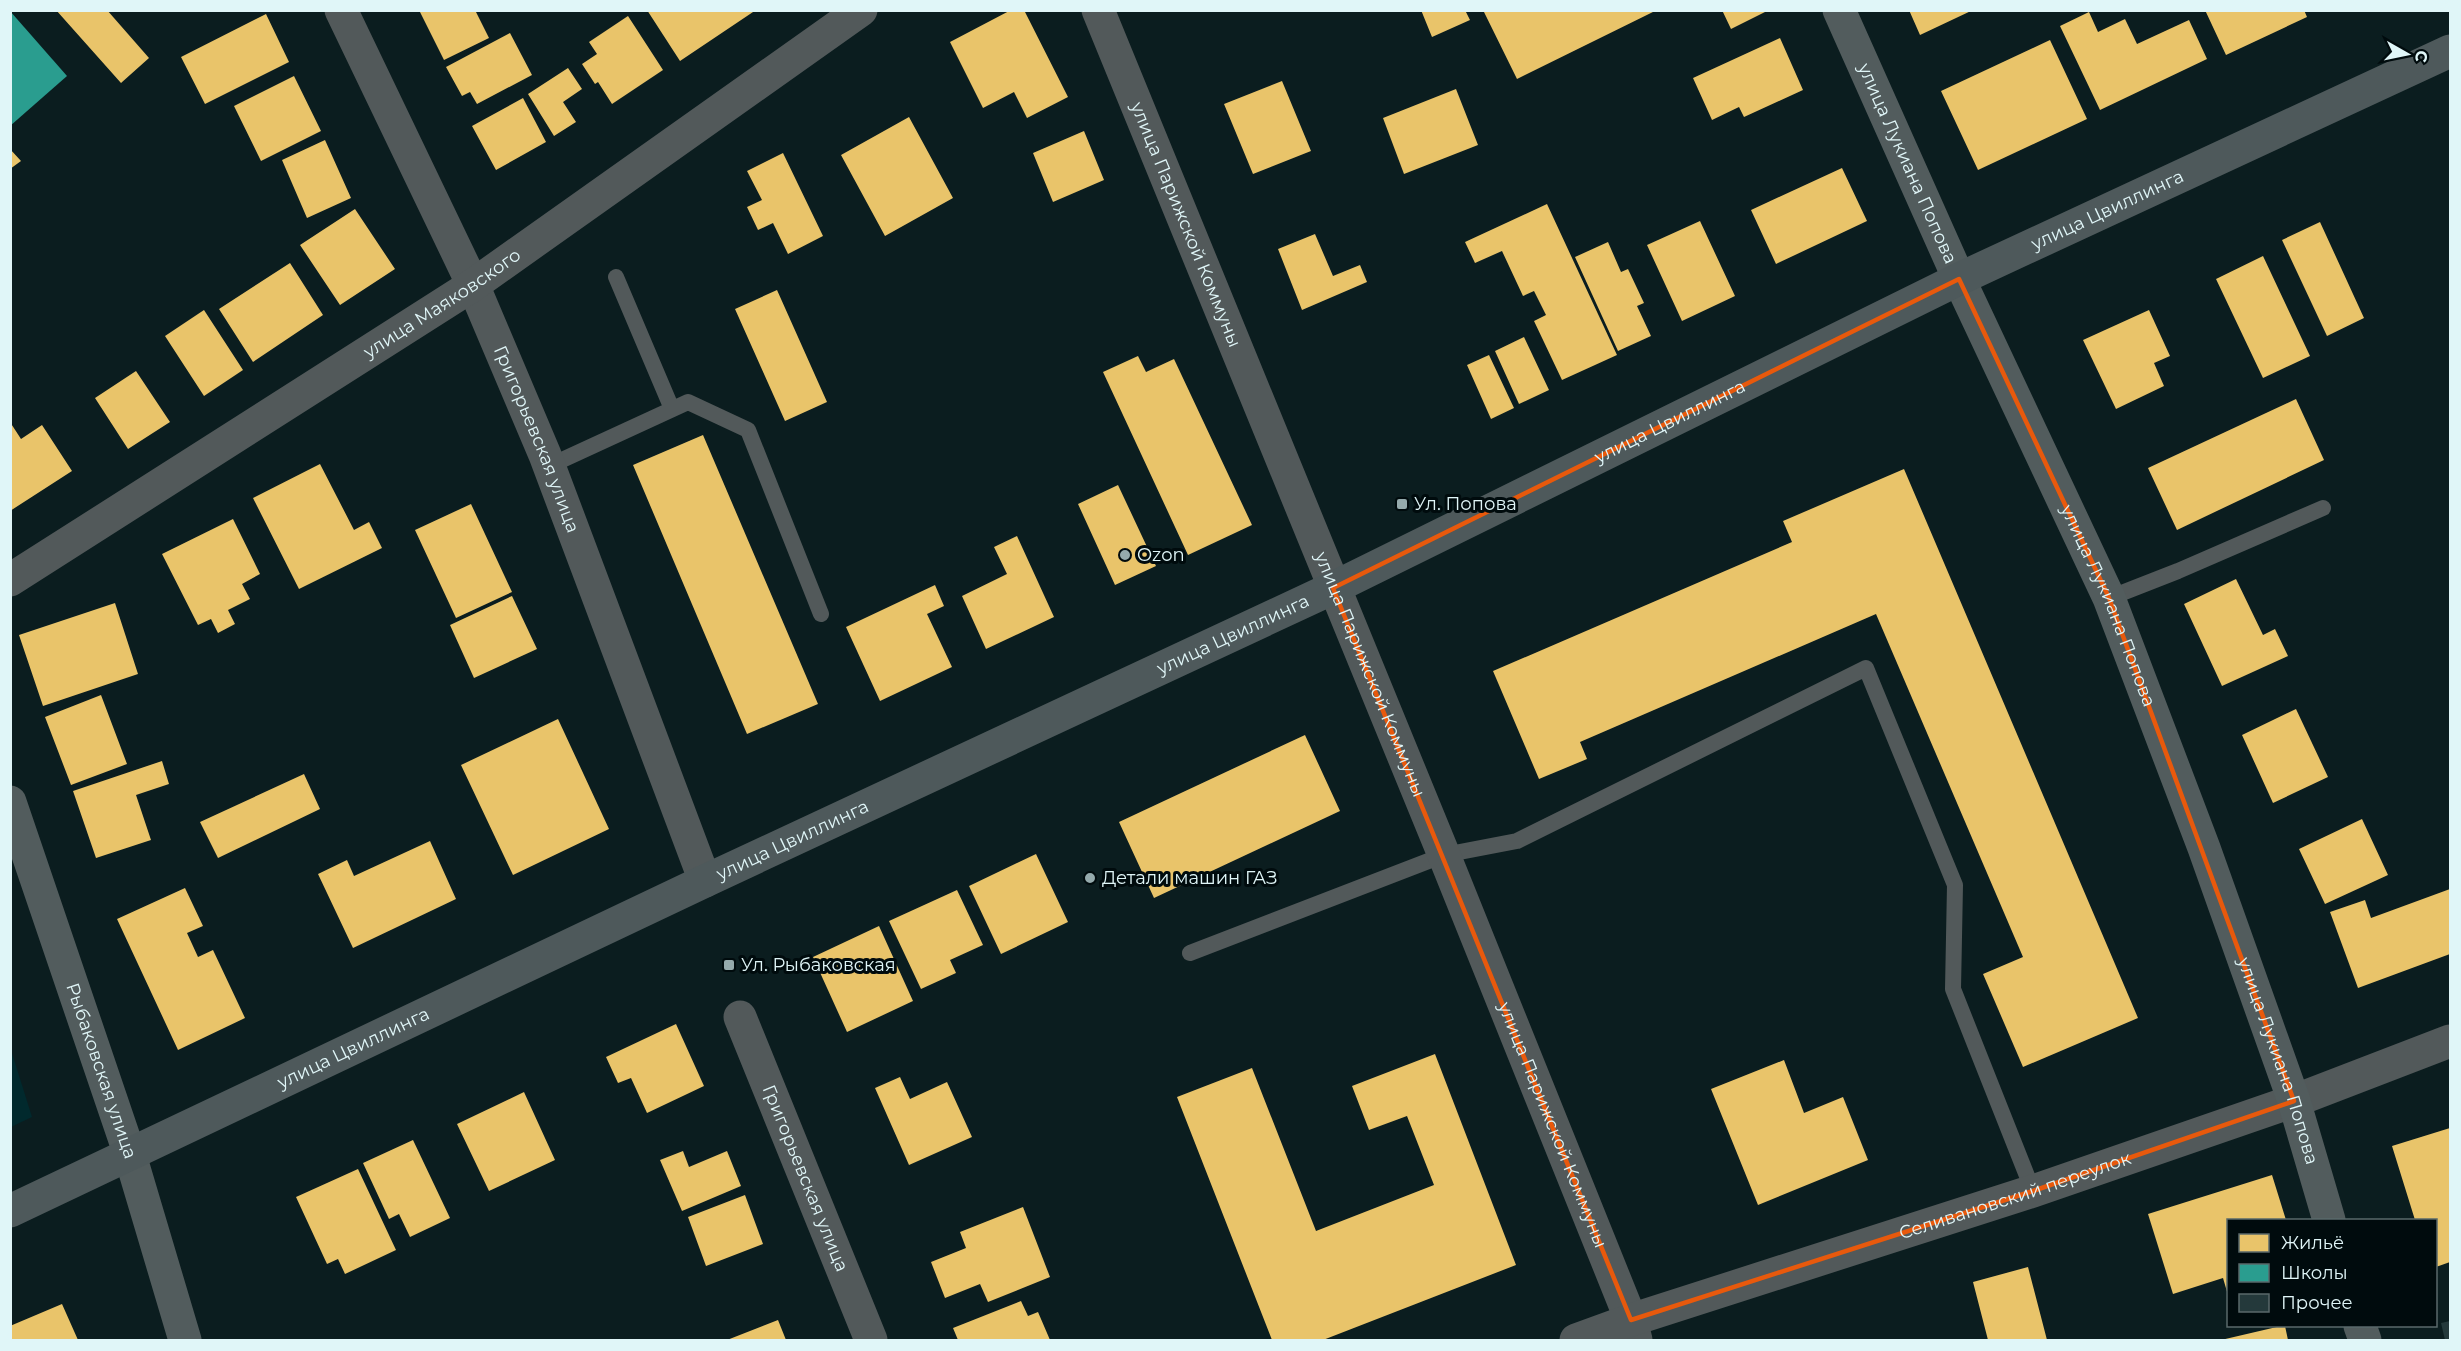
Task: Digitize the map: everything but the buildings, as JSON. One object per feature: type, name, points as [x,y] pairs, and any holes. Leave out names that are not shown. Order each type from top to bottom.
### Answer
[{"type":"main road","name":"улица Цвиллинга","points":[[10,1211],[1333,588],[1959,279],[2451,51]]},
{"type":"street","name":"Григорьевская улица","points":[[341,10],[473,285],[549,466],[705,882]]},
{"type":"street","name":"улица Маяковского","points":[[10,580],[473,285],[861,10]]},
{"type":"street","name":"улица Парижской Коммуны","points":[[1098,10],[1444,855],[1634,1330]]},
{"type":"street","name":"улица Лукиана Попова","points":[[1839,10],[1959,279],[2109,598],[2204,848],[2294,1101],[2328,1219]]},
{"type":"street","name":"Рыбаковская улица","points":[[10,802],[130,1155],[185,1341]]},
{"type":"street","name":"Григорьевская улица","points":[[740,1017],[871,1341]]},
{"type":"street","name":"Селивановский переулок","points":[[1576,1341],[1634,1330],[2294,1101],[2451,1041]]},
{"type":"lane","points":[[616,277],[672,409]]},
{"type":"lane","points":[[549,466],[688,402],[748,430],[821,614]]},
{"type":"lane","points":[[2109,598],[2178,571],[2323,508]]},
{"type":"lane","points":[[1191,953],[1444,855],[1517,841],[1866,668],[1955,885],[1953,989],[2033,1191]]},
{"type":"highlighted area","points":[[1959,279],[2109,598],[2294,1101],[2033,1191],[1631,1320],[1333,588]]},
{"type":"shaded area","points":[[11,1050],[32,1117],[10,1127]]},
{"type":"place","name":"Ул. Попова","points":[[1402,504]]},
{"type":"place","name":"Ozon","points":[[1125,555]]},
{"type":"place","name":"Детали машин ГАЗ","points":[[1090,878]]},
{"type":"place","name":"Ул. Рыбаковская","points":[[729,965]]}]
